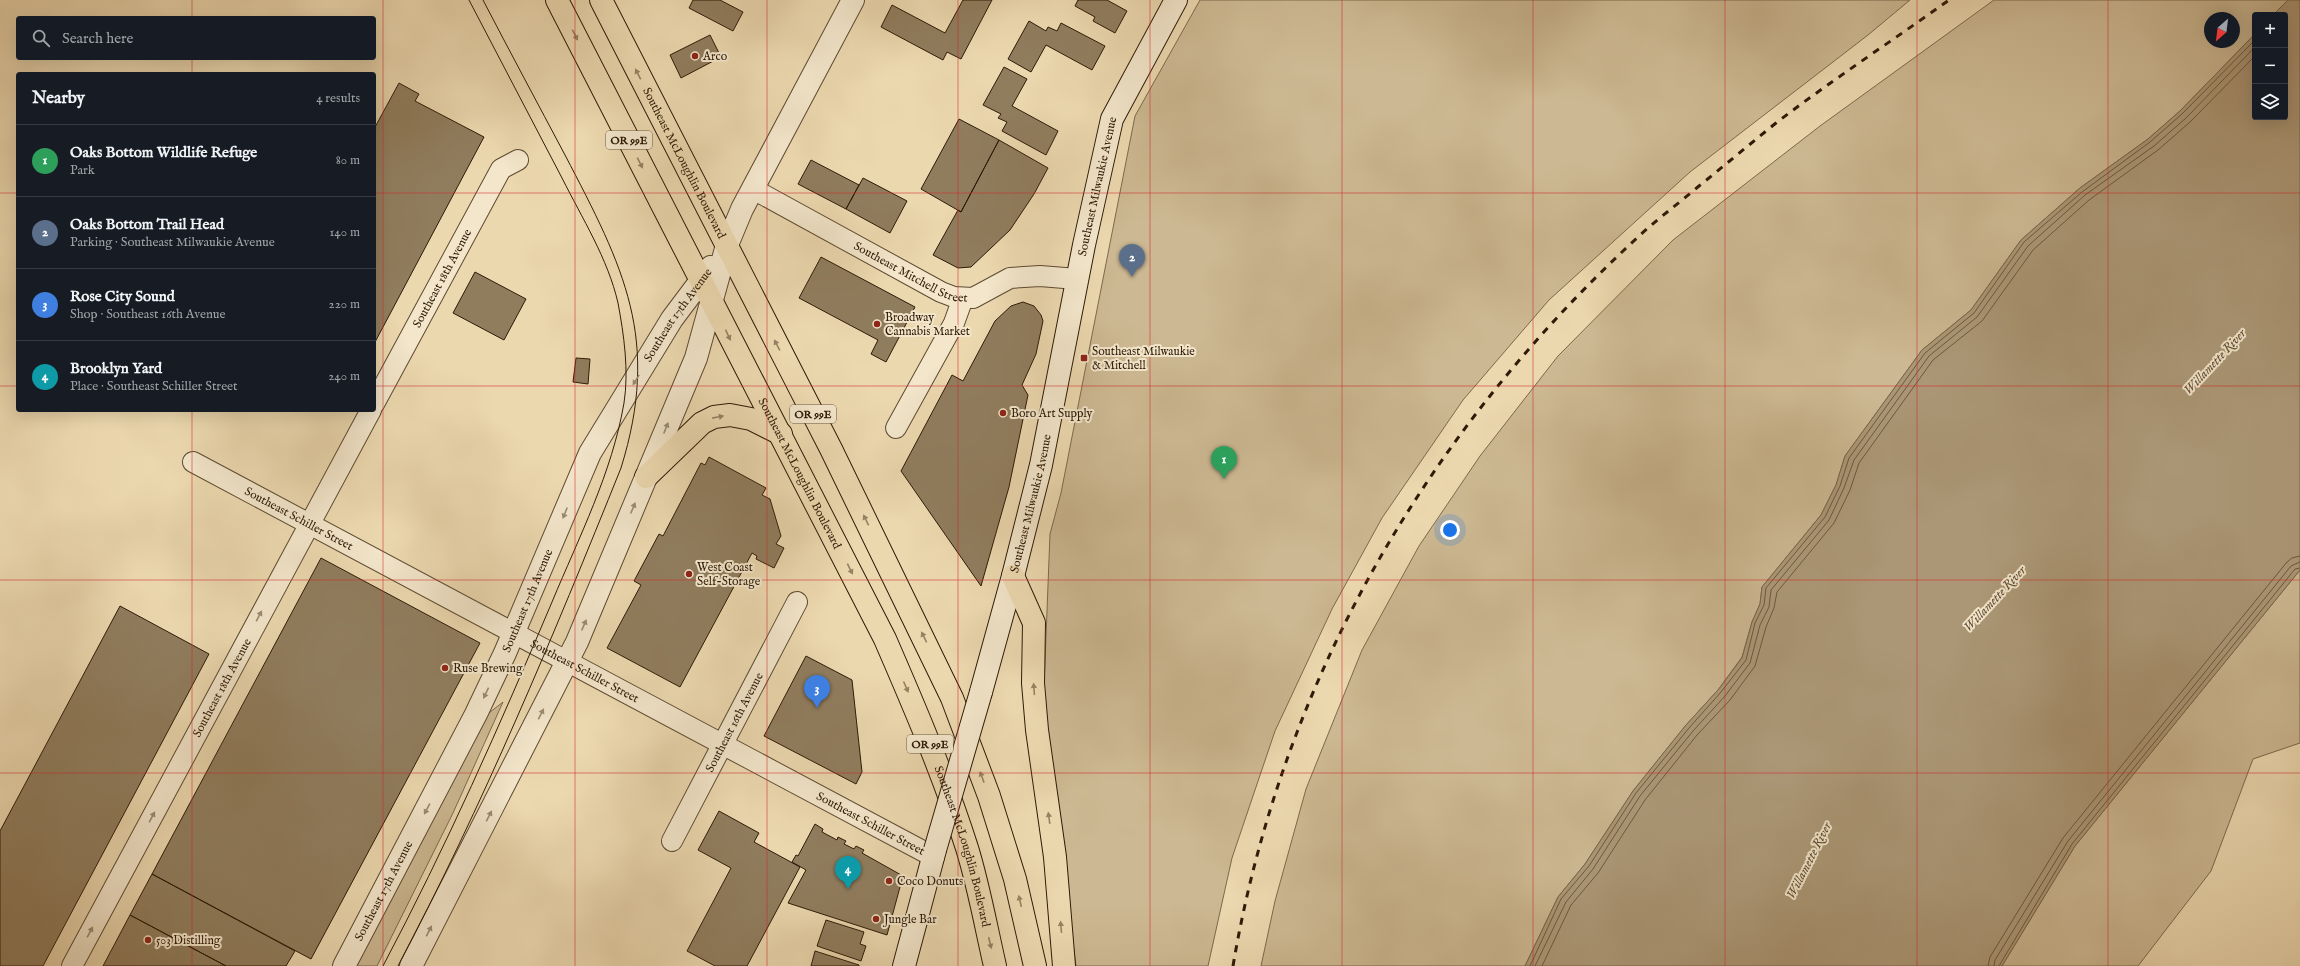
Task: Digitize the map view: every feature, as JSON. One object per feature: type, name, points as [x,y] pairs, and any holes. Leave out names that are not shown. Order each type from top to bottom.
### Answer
[{"type":"highway","name":"Southeast McLoughlin Boulevard","points":[[557,0],[712,299],[735,349],[781,434],[885,639],[924,727],[946,786],[967,850],[995,966]]},
{"type":"highway","name":"Southeast McLoughlin Boulevard","points":[[601,0],[834,456],[952,698],[989,796],[1015,880],[1035,966]]},
{"type":"highway","points":[[646,477],[702,423],[714,416],[730,415],[751,419],[781,434]]},
{"type":"highway","points":[[1014,576],[1034,623],[1033,683],[1037,730],[1055,857],[1064,966]]},
{"type":"street","name":"Southeast 17th Avenue","points":[[411,966],[568,660],[696,358],[727,245],[753,189],[854,0]]},
{"type":"street","name":"Southeast Milwaukie Avenue","points":[[904,966],[1014,576],[1041,465],[1077,279],[1112,119],[1176,0]]},
{"type":"street","name":"Southeast 18th Avenue","points":[[376,400],[501,169],[518,160]]},
{"type":"street","name":"Southeast Mitchell Street","points":[[753,189],[941,292],[963,298],[973,298],[1010,278],[1040,276],[1077,279]]},
{"type":"street","name":"Southeast 17th Avenue","points":[[344,966],[459,750],[514,632],[590,453],[672,319],[727,245]]},
{"type":"street","points":[[896,428],[957,317],[963,298]]},
{"type":"street","name":"Southeast 18th Avenue","points":[[72,966],[370,412]]},
{"type":"street","name":"Southeast Schiller Street","points":[[193,462],[568,660],[722,744],[935,854]]},
{"type":"street","name":"Southeast 16th Avenue","points":[[672,841],[796,602]]},
{"type":"shaded area","points":[[1200,0],[1910,0],[1868,35],[1690,172],[1549,300],[1463,400],[1382,518],[1332,609],[1275,731],[1232,858],[1208,966],[1076,966],[1049,749],[1044,688],[1050,534],[1061,493],[1135,116]]},
{"type":"shaded area","points":[[1994,0],[2288,0],[2276,12],[2252,12],[2252,37],[2180,111],[2148,139],[2080,188],[2021,240],[1971,310],[1922,350],[1845,456],[1836,485],[1821,515],[1762,587],[1760,604],[1752,622],[1742,657],[1718,690],[1686,725],[1633,791],[1585,864],[1558,897],[1525,966],[1261,966],[1275,901],[1306,789],[1362,650],[1419,546],[1480,456],[1558,356],[1673,240],[1820,126]]},
{"type":"shaded area","points":[[2300,570],[2300,743],[2253,759],[2211,871],[2138,966],[2002,966],[2075,846]]},
{"type":"shaded area","points":[[503,702],[453,813],[377,966],[351,966],[485,716]]},
{"type":"water","name":"Willamette River","points":[[2288,0],[2300,0],[2300,570],[2075,846],[2002,966],[1525,966],[1558,897],[1585,864],[1633,791],[1686,725],[1718,690],[1742,658],[1752,622],[1760,604],[1762,587],[1821,515],[1836,485],[1845,456],[1922,350],[1971,310],[2021,240],[2080,188],[2148,139],[2180,111],[2252,37],[2252,120],[2288,120],[2288,12],[2276,12]]},
{"type":"building","points":[[693,0],[720,0],[743,12],[733,31],[689,8]]},
{"type":"building","points":[[963,0],[992,0],[961,59],[947,52],[943,60],[881,27],[892,5],[945,33]]},
{"type":"building","points":[[1078,0],[1107,0],[1127,11],[1115,33],[1093,21],[1095,17],[1075,6]]},
{"type":"building","points":[[1029,21],[1046,31],[1048,27],[1057,31],[1061,23],[1105,46],[1092,70],[1046,45],[1031,72],[1008,59]]},
{"type":"building","name":"Arco","points":[[710,35],[721,57],[681,78],[670,55]]},
{"type":"building","points":[[1004,67],[1027,79],[1012,106],[1058,131],[1046,155],[1002,131],[1007,122],[998,118],[1001,114],[983,105]]},
{"type":"building","points":[[399,83],[419,94],[415,101],[484,137],[376,340],[376,125]]},
{"type":"building","points":[[959,119],[999,140],[961,212],[921,189]]},
{"type":"building","points":[[999,140],[1048,168],[1034,194],[1010,230],[971,267],[958,268],[933,255],[958,210],[961,212]]},
{"type":"building","points":[[811,160],[859,185],[846,209],[798,184]]},
{"type":"building","points":[[863,178],[907,201],[890,233],[846,209]]},
{"type":"building","name":"Broadway Cannabis Market","points":[[821,257],[915,307],[886,362],[871,354],[878,340],[799,298]]},
{"type":"building","points":[[475,272],[526,299],[504,340],[453,313]]},
{"type":"building","points":[[1023,302],[1034,306],[1041,315],[1043,321],[1036,354],[1022,385],[1028,395],[1009,487],[981,586],[901,471],[952,375],[963,381],[995,321],[1011,306]]},
{"type":"building","points":[[576,358],[590,359],[588,384],[573,382]]},
{"type":"building","name":"West Coast Self-Storage","points":[[709,457],[766,488],[762,495],[770,499],[781,536],[776,544],[784,548],[774,568],[756,559],[757,556],[752,553],[680,687],[607,648],[641,585],[634,581],[659,534],[663,536],[701,463],[705,465]]},
{"type":"building","points":[[321,558],[480,643],[311,959],[152,874]]},
{"type":"building","points":[[120,606],[209,654],[43,966],[0,966],[0,831]]},
{"type":"building","points":[[806,656],[852,680],[862,772],[856,784],[764,736]]},
{"type":"building","points":[[719,811],[759,833],[754,842],[800,867],[747,966],[715,966],[687,951],[731,868],[698,850]]},
{"type":"building","points":[[815,824],[823,829],[822,832],[837,840],[838,837],[846,841],[844,844],[854,849],[856,846],[864,850],[862,853],[903,876],[887,935],[788,903],[806,870],[792,862],[796,855],[798,856]]},
{"type":"building","points":[[152,874],[295,951],[286,966],[226,966],[130,915]]},
{"type":"building","name":"503 Distilling","points":[[130,915],[226,966],[103,966]]},
{"type":"building","points":[[826,920],[864,932],[860,944],[866,946],[861,961],[817,946]]},
{"type":"building","points":[[815,951],[859,965],[859,966],[811,966]]},
{"type":"tram line","points":[[383,966],[429,876],[472,786],[513,694],[594,504],[619,429],[624,403],[626,366],[622,328],[618,303],[608,271],[586,224],[469,0]]},
{"type":"tram line","points":[[398,966],[459,844],[516,720],[621,468],[632,422],[637,381],[636,342],[630,306],[619,270],[604,233],[586,196],[483,0]]},
{"type":"railway","points":[[1233,966],[1255,861],[1287,760],[1326,662],[1374,569],[1429,479],[1492,394],[1561,313],[1652,225],[1776,123],[1949,0]]},
{"type":"place","name":"Arco","points":[[695,56]]},
{"type":"place","name":"Oaks Bottom Trail Head","points":[[1132,277]]},
{"type":"place","name":"Broadway Cannabis Market","points":[[877,324]]},
{"type":"place","name":"Southeast Milwaukie & Mitchell","points":[[1084,358]]},
{"type":"place","name":"Boro Art Supply","points":[[1003,413]]},
{"type":"place","name":"Oaks Bottom Wildlife Refuge","points":[[1224,479]]},
{"type":"place","name":"West Coast Self-Storage","points":[[689,574]]},
{"type":"place","name":"Ruse Brewing","points":[[445,668]]},
{"type":"place","name":"Rose City Sound","points":[[817,708]]},
{"type":"place","name":"Coco Donuts","points":[[889,881]]},
{"type":"place","name":"Brooklyn Yard","points":[[848,889]]},
{"type":"place","name":"Jungle Bar","points":[[876,919]]},
{"type":"place","name":"503 Distilling","points":[[148,940]]}]
